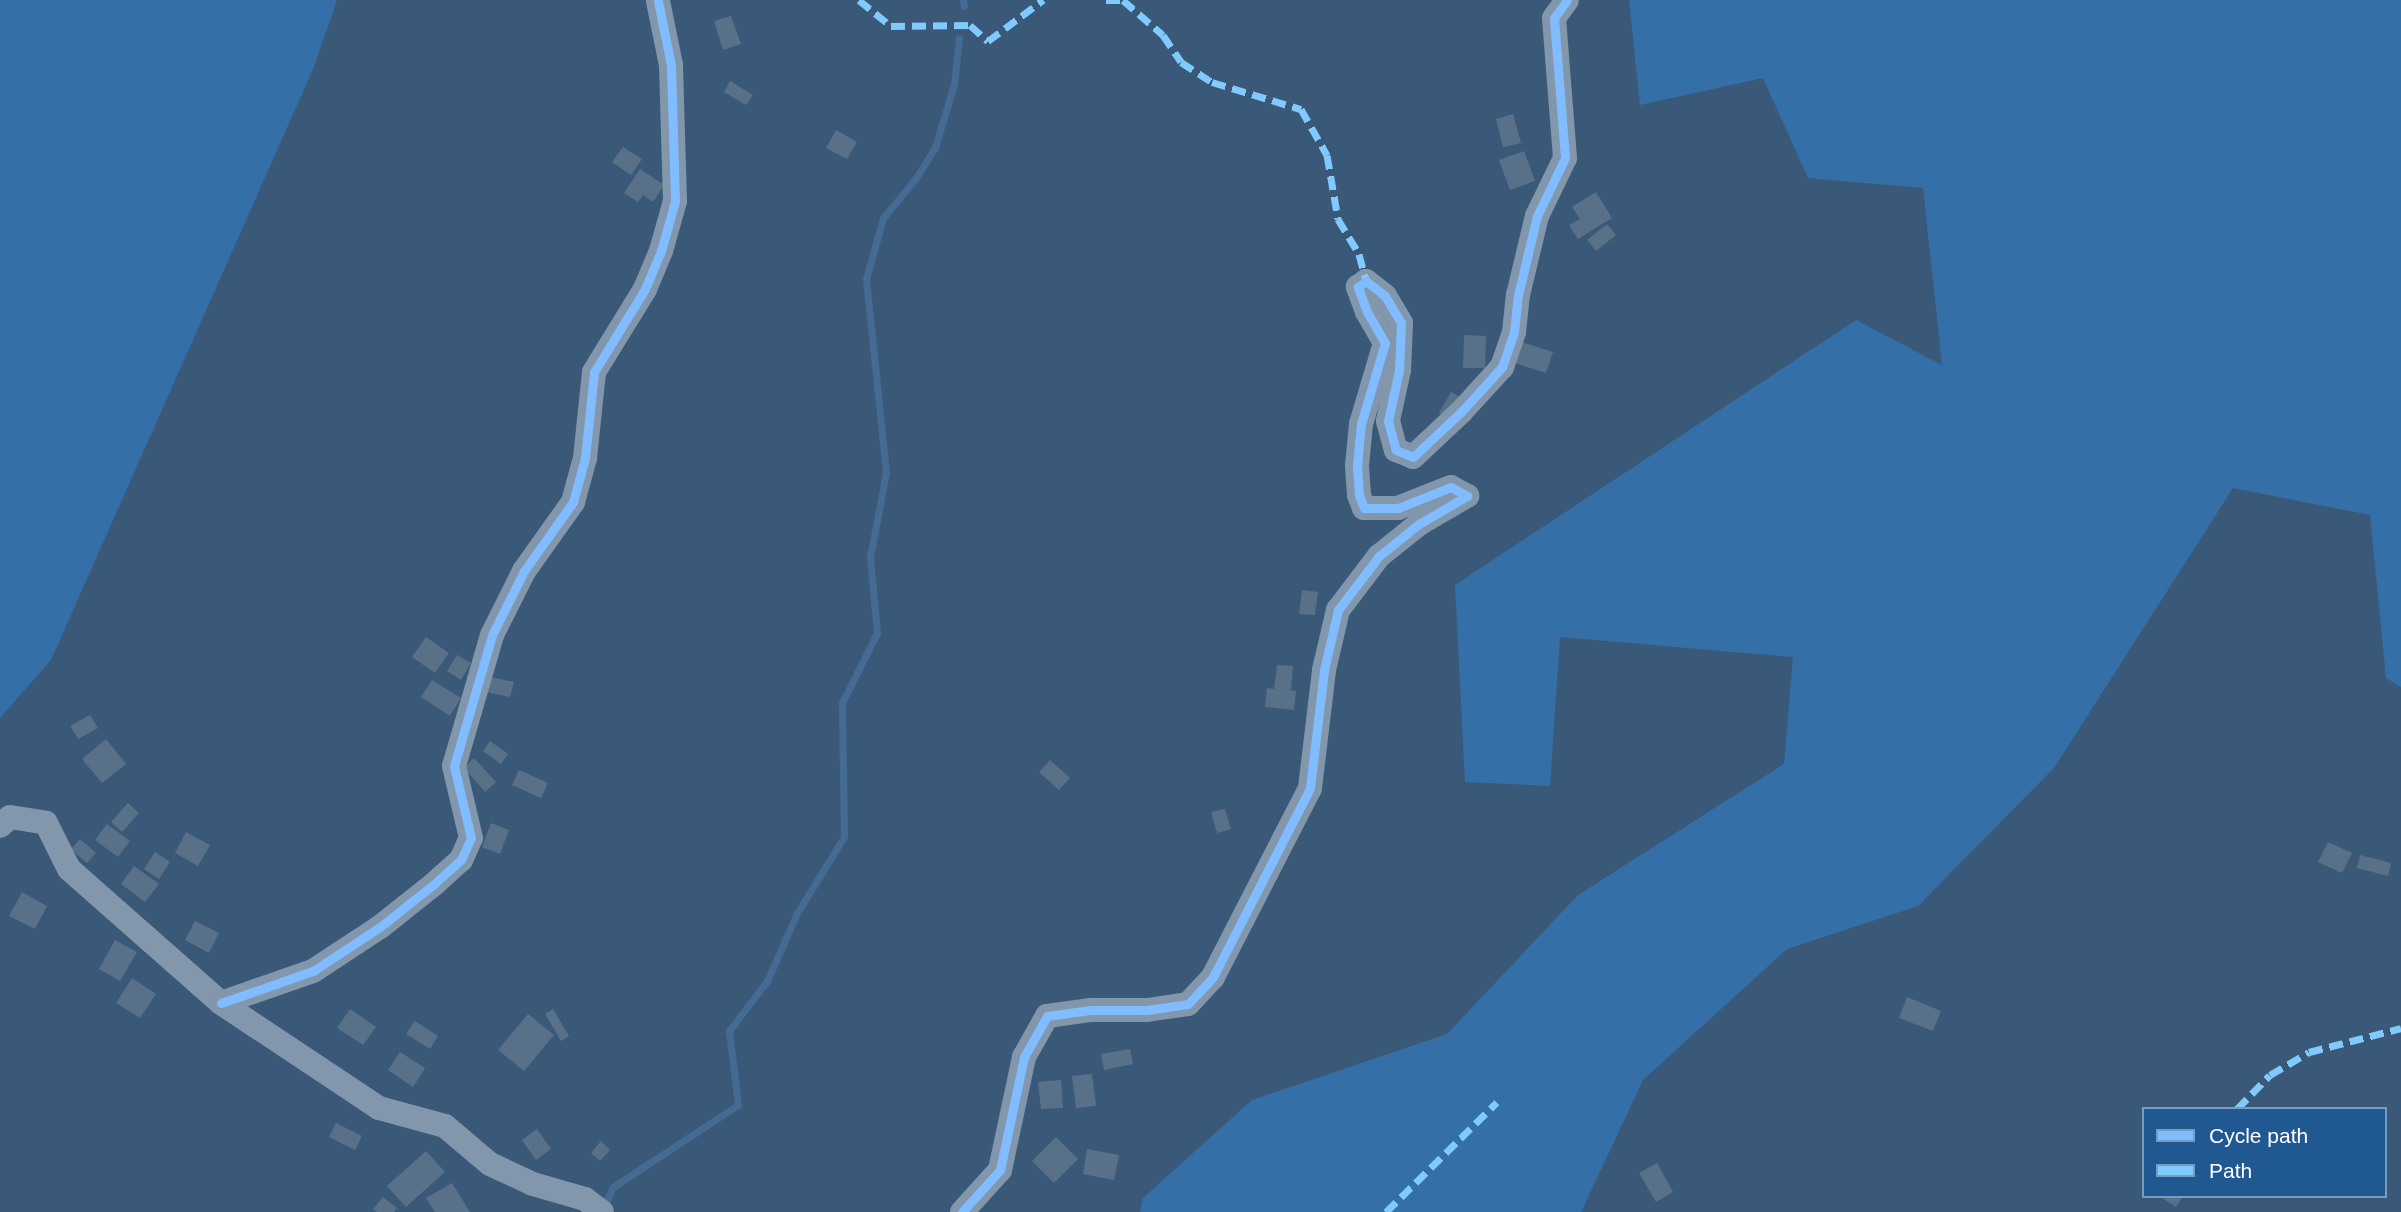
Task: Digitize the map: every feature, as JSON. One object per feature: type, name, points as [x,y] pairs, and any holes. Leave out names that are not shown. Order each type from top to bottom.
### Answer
[{"type":"street","points":[[962,1212],[1000,1170],[1024,1057],[1047,1016],[1188,1004],[1213,977],[1310,788],[1324,670],[1338,610],[1379,556],[1419,524],[1467,496],[1451,487],[1398,508],[1364,508],[1359,495],[1357,466],[1361,424],[1385,343],[1367,312],[1358,287],[1366,281],[1385,296],[1401,323],[1399,370],[1388,421],[1396,450],[1413,457],[1461,412],[1502,367],[1514,332],[1518,295],[1537,216],[1565,158],[1554,18],[1567,0]]},
{"type":"street","points":[[221,1003],[313,971],[380,927],[461,860],[471,838],[454,766],[492,635],[524,571],[573,502],[585,458],[594,372],[645,289],[661,251],[675,201],[672,75],[658,1]]},
{"type":"street","points":[[0,826],[10,817],[46,823],[69,869],[221,1003],[380,1108],[445,1126],[490,1164],[533,1184],[593,1206]]},
{"type":"shaded area","points":[[0,0],[337,0],[314,67],[51,660],[0,718]]},
{"type":"shaded area","points":[[1629,0],[2401,0],[2401,687],[2386,678],[2370,515],[2233,488],[2054,768],[1918,906],[1787,949],[1643,1080],[1581,1212],[1140,1212],[1143,1198],[1252,1100],[1447,1034],[1578,895],[1784,764],[1793,657],[1560,637],[1550,786],[1465,782],[1455,585],[1856,320],[1942,365],[1923,188],[1808,178],[1763,78],[1640,105]]},
{"type":"building","points":[[731,16],[741,44],[723,50],[714,21]]},
{"type":"building","points":[[730,81],[753,95],[746,105],[724,92]]},
{"type":"building","points":[[1513,114],[1521,143],[1503,147],[1496,119]]},
{"type":"building","points":[[836,130],[857,142],[847,159],[826,148]]},
{"type":"building","points":[[623,147],[642,159],[631,175],[612,162]]},
{"type":"building","points":[[1524,151],[1535,181],[1510,190],[1499,160]]},
{"type":"building","points":[[640,169],[664,185],[653,202],[643,195],[638,202],[624,193]]},
{"type":"building","points":[[1596,192],[1612,218],[1578,239],[1569,225],[1580,219],[1572,207]]},
{"type":"building","points":[[1607,224],[1616,235],[1596,251],[1587,240]]},
{"type":"building","points":[[1464,335],[1486,336],[1485,368],[1463,368]]},
{"type":"building","points":[[1522,342],[1553,352],[1546,373],[1515,363]]},
{"type":"building","points":[[1451,392],[1462,398],[1450,419],[1439,413]]},
{"type":"building","points":[[1302,590],[1318,592],[1315,615],[1299,614]]},
{"type":"building","points":[[426,637],[449,653],[435,673],[412,657]]},
{"type":"building","points":[[457,655],[471,663],[461,680],[447,671]]},
{"type":"building","points":[[1277,665],[1293,666],[1291,690],[1296,691],[1294,710],[1265,707],[1267,688],[1274,689]]},
{"type":"building","points":[[490,677],[514,682],[510,697],[486,692]]},
{"type":"building","points":[[432,680],[461,698],[450,716],[421,697]]},
{"type":"building","points":[[90,715],[98,728],[78,739],[70,726]]},
{"type":"building","points":[[106,739],[126,764],[102,783],[82,759]]},
{"type":"building","points":[[490,741],[508,754],[501,764],[483,751]]},
{"type":"building","points":[[474,758],[496,782],[485,792],[464,768]]},
{"type":"building","points":[[1050,760],[1070,778],[1059,790],[1039,772]]},
{"type":"building","points":[[519,770],[548,783],[541,798],[512,785]]},
{"type":"building","points":[[128,803],[139,813],[122,832],[111,822]]},
{"type":"building","points":[[1225,809],[1231,829],[1217,833],[1211,812]]},
{"type":"building","points":[[491,823],[509,830],[500,854],[482,847]]},
{"type":"building","points":[[107,824],[130,841],[118,857],[95,840]]},
{"type":"building","points":[[186,832],[210,845],[198,866],[175,853]]},
{"type":"building","points":[[80,839],[96,853],[87,863],[71,849]]},
{"type":"building","points":[[2328,842],[2352,853],[2342,873],[2318,862]]},
{"type":"building","points":[[155,852],[170,862],[159,879],[144,869]]},
{"type":"building","points":[[2360,855],[2391,863],[2388,876],[2357,868]]},
{"type":"building","points":[[134,866],[159,884],[145,902],[121,884]]},
{"type":"building","points":[[22,892],[47,906],[35,929],[9,916]]},
{"type":"building","points":[[195,921],[219,933],[209,953],[185,940]]},
{"type":"building","points":[[115,940],[137,952],[120,981],[99,969]]},
{"type":"building","points":[[132,978],[156,994],[140,1018],[116,1003]]},
{"type":"building","points":[[1907,997],[1941,1011],[1933,1031],[1899,1018]]},
{"type":"building","points":[[350,1009],[376,1027],[363,1045],[337,1028]]},
{"type":"building","points":[[553,1009],[569,1036],[561,1041],[545,1014]]},
{"type":"building","points":[[528,1014],[554,1035],[524,1071],[498,1050]]},
{"type":"building","points":[[415,1021],[438,1036],[430,1049],[406,1034]]},
{"type":"building","points":[[1130,1049],[1133,1064],[1104,1070],[1101,1054]]},
{"type":"building","points":[[400,1052],[425,1068],[413,1087],[388,1070]]},
{"type":"building","points":[[1092,1074],[1096,1106],[1076,1108],[1072,1076]]},
{"type":"building","points":[[1061,1080],[1063,1108],[1041,1109],[1038,1082]]},
{"type":"building","points":[[336,1123],[362,1136],[355,1150],[329,1137]]},
{"type":"building","points":[[537,1129],[551,1149],[536,1160],[522,1140]]},
{"type":"building","points":[[1056,1137],[1078,1159],[1054,1183],[1032,1161]]},
{"type":"building","points":[[601,1141],[610,1150],[600,1161],[591,1153]]},
{"type":"building","points":[[1087,1149],[1119,1155],[1114,1180],[1083,1174]]},
{"type":"building","points":[[426,1151],[445,1172],[406,1207],[387,1186]]},
{"type":"building","points":[[1657,1163],[1673,1192],[1656,1202],[1639,1173]]},
{"type":"building","points":[[452,1183],[470,1212],[435,1212],[426,1198]]},
{"type":"building","points":[[383,1197],[397,1208],[394,1212],[377,1212],[373,1209]]},
{"type":"building","points":[[2162,1198],[2182,1198],[2176,1207]]},
{"type":"waterway","points":[[963,0],[964,6]]},
{"type":"waterway","points":[[603,1209],[613,1187],[738,1105],[729,1031],[767,981],[797,913],[844,837],[842,703],[877,633],[870,557],[886,472],[866,279],[883,218],[916,178],[935,148],[954,84],[959,38]]},
{"type":"marked path","points":[[859,0],[891,26],[970,25],[988,41],[1043,0]]},
{"type":"marked path","points":[[1106,0],[1123,0],[1163,35],[1181,62],[1212,82],[1301,109],[1327,155],[1338,219],[1359,254],[1366,281]]},
{"type":"marked path","points":[[2239,1107],[2270,1075],[2309,1052],[2401,1028]]},
{"type":"marked path","points":[[1386,1212],[1497,1102]]},
{"type":"cycle path","points":[[1467,496],[1451,487],[1398,508],[1364,508],[1359,495],[1357,466],[1361,424],[1385,343],[1367,312],[1358,287],[1366,281],[1385,296],[1401,323],[1399,370],[1388,421],[1396,450],[1413,457],[1461,412],[1502,367],[1514,332],[1518,295],[1537,216],[1565,158],[1554,18],[1567,0]]},
{"type":"cycle path","points":[[221,1003],[313,971],[380,927],[461,860],[471,838],[454,766],[492,635],[524,571],[573,502],[585,458],[594,372],[645,289],[661,251],[675,201],[671,65],[658,1]]},
{"type":"cycle path","points":[[962,1212],[1000,1170],[1024,1057],[1047,1016],[1090,1010],[1147,1010],[1188,1004],[1213,977],[1310,788],[1324,670],[1338,610],[1379,556],[1419,524],[1467,496]]}]
